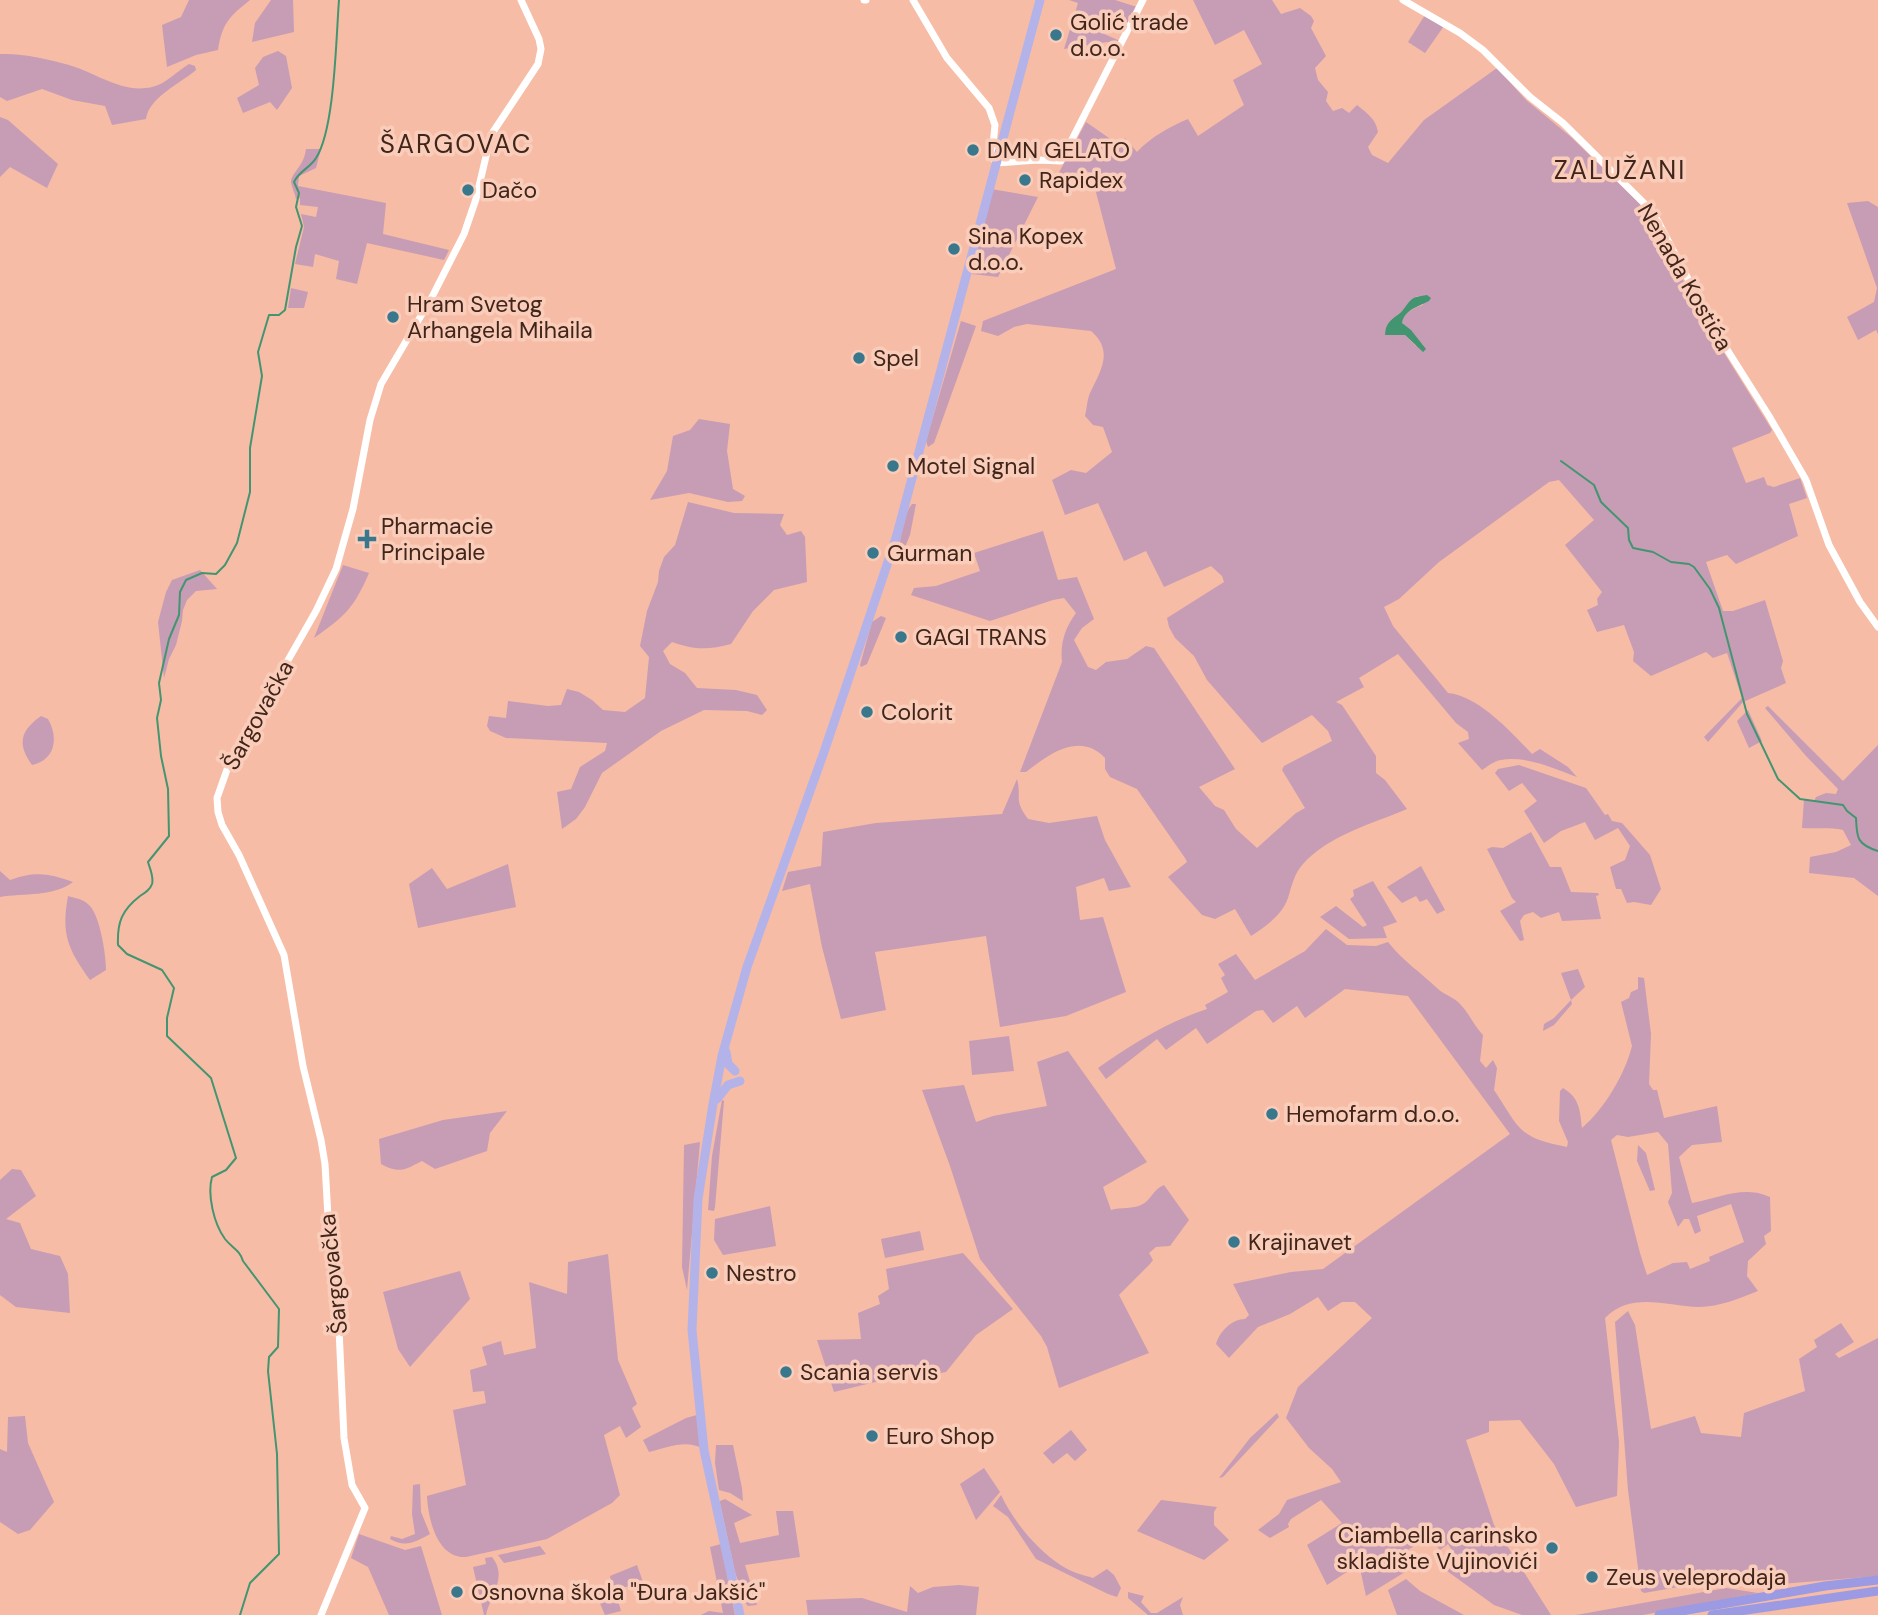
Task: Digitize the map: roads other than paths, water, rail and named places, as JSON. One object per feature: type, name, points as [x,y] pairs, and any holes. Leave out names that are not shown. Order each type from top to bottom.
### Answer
[{"type":"highway","points":[[1659,1615],[1825,1586],[1878,1580]]},
{"type":"highway","points":[[1712,1615],[1878,1591]]},
{"type":"main road","points":[[740,1615],[705,1450],[692,1330],[698,1199],[711,1113],[747,967],[824,752],[896,538],[1040,0]]},
{"type":"main road","points":[[728,1039],[727,1062],[735,1071]]},
{"type":"main road","points":[[711,1113],[723,1089],[740,1081]]},
{"type":"street","name":"Šargovačka","points":[[321,1615],[365,1508],[352,1485],[344,1438],[340,1340],[325,1164],[303,1066],[284,956],[239,855],[222,825],[217,798],[229,764],[311,620],[336,569],[353,509],[370,420],[381,384],[432,297],[464,234],[476,199],[491,135],[538,64],[541,49],[539,39],[520,0]]},
{"type":"street","points":[[914,0],[947,58],[989,108],[995,125],[992,156],[996,163],[1061,161],[1143,0]]},
{"type":"street","name":"Nenada Kostića","points":[[1404,0],[1483,50],[1530,97],[1563,123],[1653,212],[1716,332],[1769,415],[1805,481],[1829,545],[1860,601],[1878,627]]},
{"type":"waterway","points":[[240,1615],[250,1583],[279,1554],[277,1454],[268,1371],[269,1357],[278,1347],[279,1309],[240,1254],[225,1239],[215,1218],[210,1192],[212,1177],[226,1170],[236,1158],[211,1078],[167,1036],[167,1018],[174,988],[162,970],[127,954],[118,945],[118,937],[125,912],[152,884],[148,862],[169,836],[168,789],[157,718],[161,700],[159,683],[169,639],[179,615],[180,592],[186,580],[202,573],[216,574],[225,565],[237,543],[250,492],[250,448],[262,376],[258,352],[269,315],[279,315],[285,310],[302,226],[296,207],[299,193],[294,182],[316,158],[327,126],[334,82],[339,0]]},
{"type":"waterway","points":[[1561,461],[1594,485],[1601,502],[1628,528],[1633,548],[1653,552],[1671,562],[1694,567],[1710,589],[1719,608],[1747,714],[1778,779],[1800,799],[1843,805],[1856,818],[1859,839],[1865,846],[1878,851]]},
{"type":"place","name":"Golić trade d.o.o.","points":[[1056,35]]},
{"type":"place","name":"DMN GELATO","points":[[973,150]]},
{"type":"place","name":"Rapidex","points":[[1025,180]]},
{"type":"place","name":"Dačo","points":[[468,190]]},
{"type":"place","name":"Sina Kopex d.o.o.","points":[[954,249]]},
{"type":"place","name":"Hram Svetog Arhangela Mihaila","points":[[393,317]]},
{"type":"place","name":"Spel","points":[[859,358]]},
{"type":"place","name":"Motel Signal","points":[[893,466]]},
{"type":"place","name":"Pharmacie Principale","points":[[367,539]]},
{"type":"place","name":"Gurman","points":[[873,553]]},
{"type":"place","name":"GAGI TRANS","points":[[901,637]]},
{"type":"place","name":"Colorit","points":[[867,712]]},
{"type":"place","name":"Hemofarm d.o.o.","points":[[1272,1114]]},
{"type":"place","name":"Krajinavet","points":[[1234,1242]]},
{"type":"place","name":"Nestro","points":[[712,1273]]},
{"type":"place","name":"Scania servis","points":[[786,1372]]},
{"type":"place","name":"Euro Shop","points":[[872,1436]]},
{"type":"place","name":"Ciambella carinsko skladište Vujinovići","points":[[1552,1548]]},
{"type":"place","name":"Zeus veleprodaja","points":[[1592,1577]]},
{"type":"place","name":"Osnovna škola \"Đura Jakšić\"","points":[[457,1592]]},
{"type":"district","name":"ŠARGOVAC","points":[[456,144]]},
{"type":"district","name":"ZALUŽANI","points":[[1620,170]]}]
